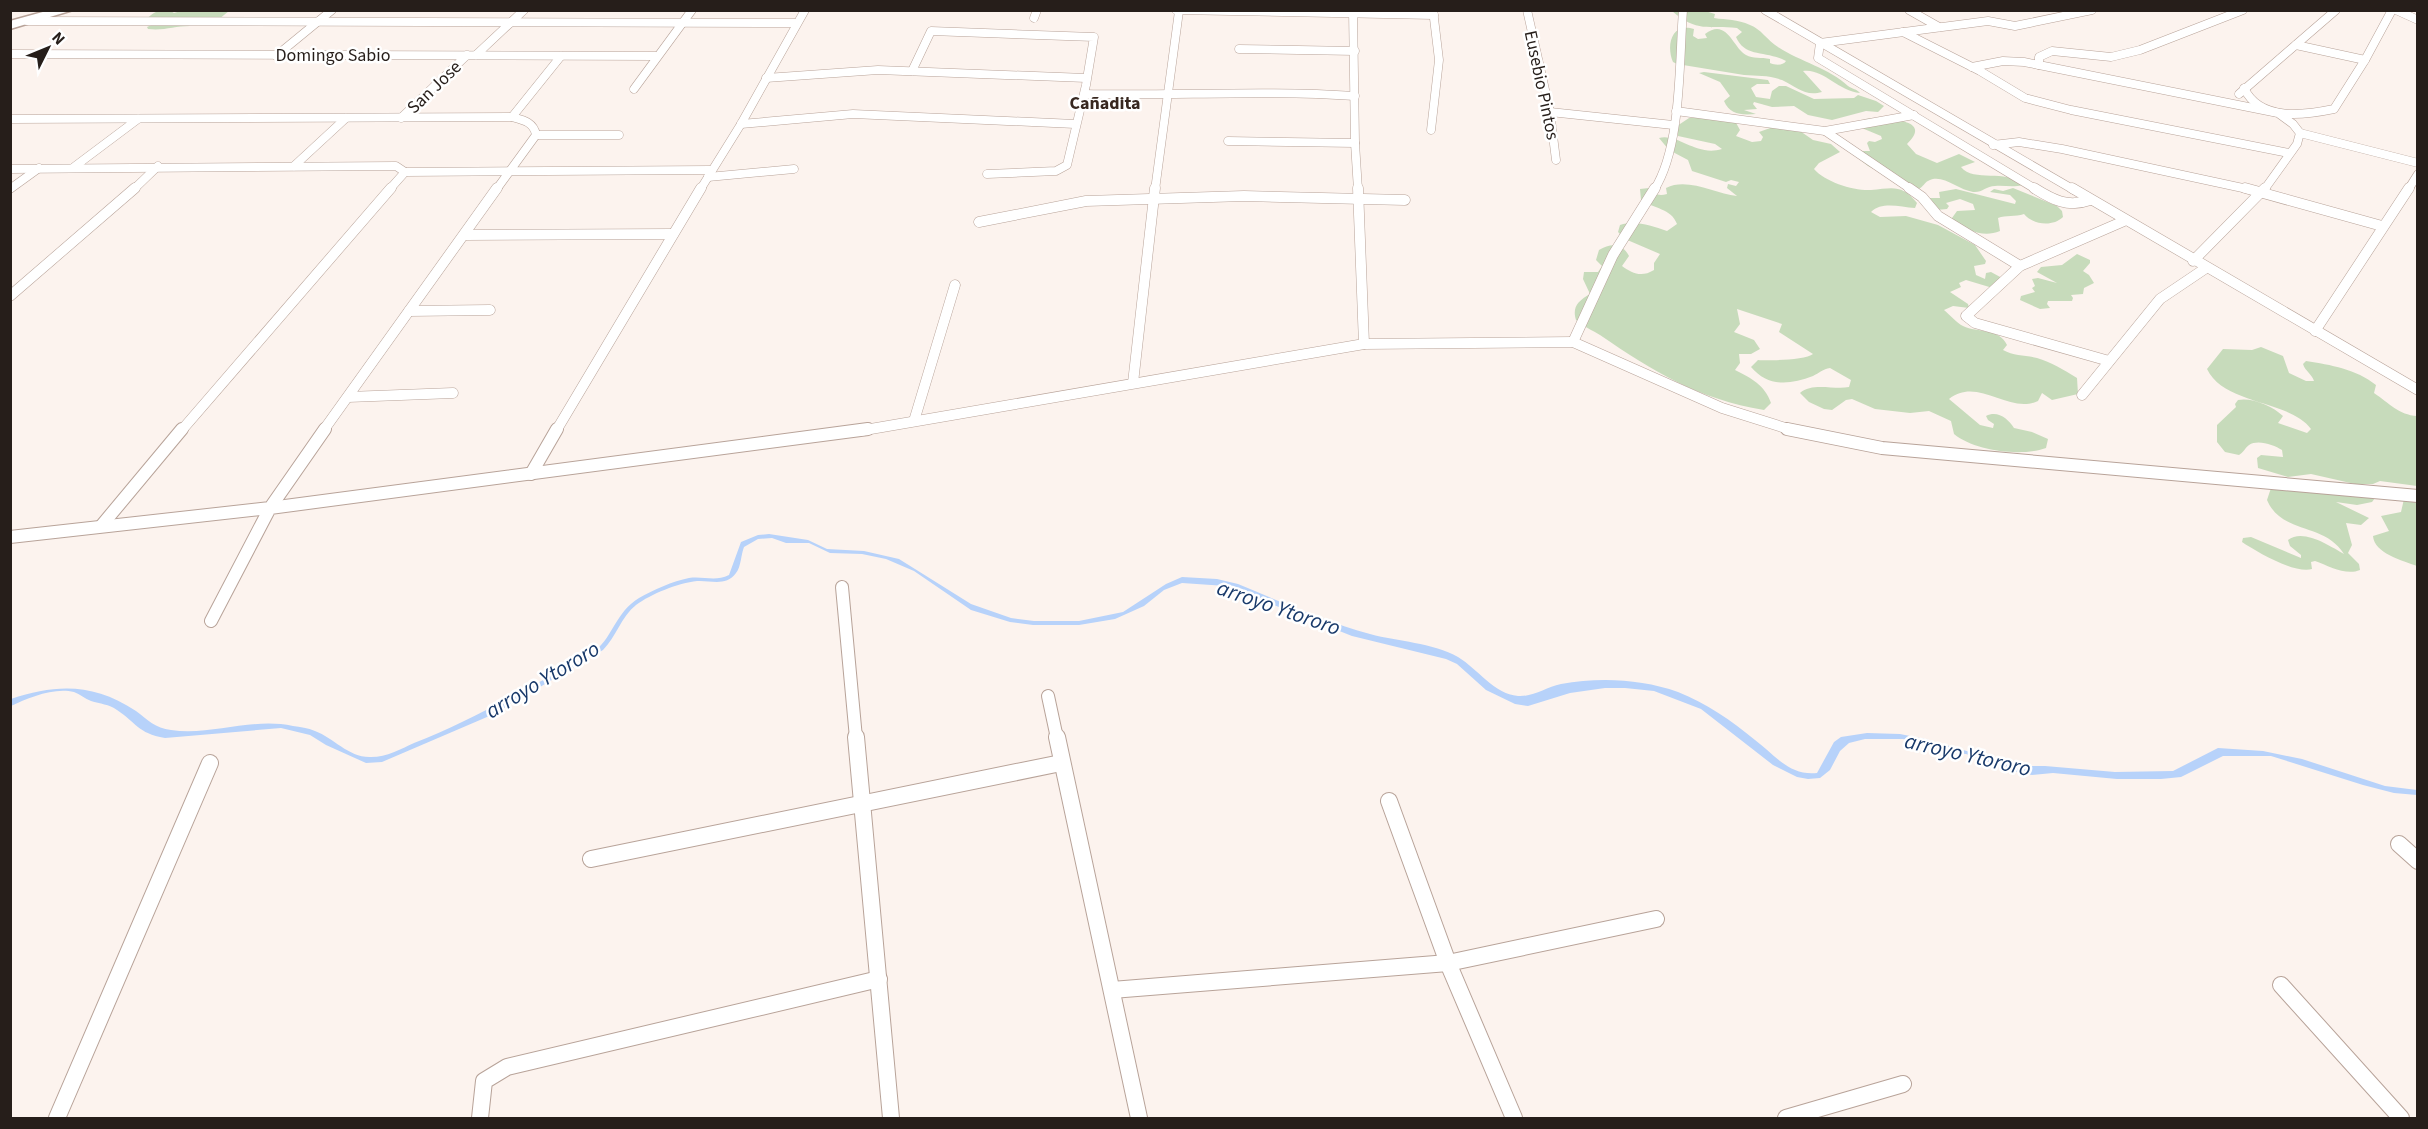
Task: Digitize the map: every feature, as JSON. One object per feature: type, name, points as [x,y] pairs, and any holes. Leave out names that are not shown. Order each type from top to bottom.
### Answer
[{"type":"highway","points":[[10,23],[50,10]]},
{"type":"highway","points":[[10,23],[27,21],[67,10]]},
{"type":"street","points":[[276,56],[332,10]]},
{"type":"street","name":"San Jose","points":[[476,55],[514,22],[524,10]]},
{"type":"street","points":[[634,89],[692,10]]},
{"type":"street","points":[[531,474],[741,124],[805,10]]},
{"type":"street","name":"Eusebio Pintos","points":[[1527,10],[1550,112],[1556,160]]},
{"type":"street","points":[[1573,342],[1613,255],[1660,181],[1670,153],[1676,111],[1683,10]]},
{"type":"street","points":[[1766,10],[2124,221],[2418,390]]},
{"type":"street","points":[[1909,10],[1940,27]]},
{"type":"street","points":[[1821,43],[1988,21],[2015,26],[2092,10]]},
{"type":"street","points":[[2039,65],[2039,57],[2052,51],[2111,57],[2140,50],[2243,10]]},
{"type":"street","points":[[2226,102],[2336,10]]},
{"type":"street","points":[[1972,67],[2003,61],[2039,65],[2278,113],[2334,109],[2394,10],[2418,20]]},
{"type":"street","points":[[1133,384],[1178,11],[1433,13],[1440,60],[1431,130]]},
{"type":"street","points":[[1354,12],[1355,143],[1364,344]]},
{"type":"street","points":[[416,22],[422,16]]},
{"type":"street","points":[[27,21],[514,22],[616,18],[796,23]]},
{"type":"street","points":[[912,70],[931,31],[1094,37],[1085,94],[1075,124],[1067,165],[1056,171],[987,174]]},
{"type":"street","points":[[1903,32],[1972,67],[2025,98],[2289,153]]},
{"type":"street","points":[[1821,43],[1820,60],[2055,201],[2069,205],[2090,200]]},
{"type":"street","points":[[2296,45],[2365,60]]},
{"type":"street","points":[[1239,49],[1355,51]]},
{"type":"street","name":"Domingo Sabio","points":[[10,54],[656,56]]},
{"type":"street","name":"San Jose","points":[[401,118],[467,55]]},
{"type":"street","points":[[512,117],[561,56]]},
{"type":"street","points":[[766,78],[827,72],[912,70],[1086,78]]},
{"type":"street","points":[[2244,88],[2251,98],[2278,113],[2293,124],[2300,133],[2418,163]]},
{"type":"street","points":[[1085,94],[1166,96],[1290,92],[1355,96]]},
{"type":"street","points":[[1676,111],[1825,132],[1936,111]]},
{"type":"street","points":[[1550,112],[1673,125]]},
{"type":"street","points":[[741,124],[853,114],[1075,124]]},
{"type":"street","points":[[10,119],[512,117],[528,122],[534,127],[536,135],[510,173],[270,508],[211,621]]},
{"type":"street","points":[[294,166],[346,118]]},
{"type":"street","points":[[74,166],[138,119]]},
{"type":"street","points":[[1825,132],[1922,197],[1938,216],[2020,266]]},
{"type":"street","points":[[2193,261],[2262,192],[2297,144],[2300,133]]},
{"type":"street","points":[[536,135],[619,135]]},
{"type":"street","points":[[1228,141],[1355,143]]},
{"type":"street","points":[[1994,145],[2019,142],[2045,146],[2262,192],[2382,226]]},
{"type":"street","points":[[10,296],[114,208],[158,166]]},
{"type":"street","points":[[10,168],[396,166],[405,172],[510,173],[710,173],[794,169]]},
{"type":"street","points":[[10,189],[39,168]]},
{"type":"street","points":[[102,525],[258,339],[405,172]]},
{"type":"street","points":[[2315,331],[2418,174]]},
{"type":"street","points":[[979,222],[1075,202],[1155,201],[1244,196],[1405,200]]},
{"type":"street","points":[[2109,362],[1969,319],[1966,316],[2020,266],[2124,221]]},
{"type":"street","points":[[465,236],[673,234]]},
{"type":"street","points":[[2082,395],[2160,299],[2206,268]]},
{"type":"street","points":[[914,421],[955,285]]},
{"type":"street","points":[[409,311],[490,310]]},
{"type":"street","points":[[10,537],[270,508],[841,433],[1364,344],[1573,342],[1732,411],[1780,428],[1882,448],[2418,496]]},
{"type":"street","points":[[348,397],[453,393]]},
{"type":"street","points":[[842,587],[891,1119]]},
{"type":"street","points":[[1048,696],[1139,1119]]},
{"type":"street","points":[[591,859],[1061,762]]},
{"type":"street","points":[[57,1119],[210,764]]},
{"type":"street","points":[[1389,801],[1448,963],[1514,1119]]},
{"type":"street","points":[[2399,844],[2418,861]]},
{"type":"street","points":[[1112,990],[1448,963],[1656,919]]},
{"type":"street","points":[[480,1119],[484,1081],[507,1067],[879,979]]},
{"type":"street","points":[[2281,985],[2402,1119]]},
{"type":"street","points":[[1786,1119],[1903,1084]]},
{"type":"green space","points":[[167,10],[174,13],[184,10],[229,11],[219,19],[187,23],[190,26],[159,29],[148,29],[147,27],[158,22],[147,19],[156,12]]},
{"type":"green space","points":[[1672,11],[1705,11],[1715,14],[1714,18],[1750,25],[1778,47],[1832,74],[1860,93],[1810,71],[1803,71],[1822,92],[1806,92],[1772,77],[1744,75],[1677,64],[1673,62],[1671,56],[1672,37],[1675,32],[1686,28],[1694,29],[1693,36],[1698,39],[1707,38],[1705,34],[1719,29],[1724,31],[1746,55],[1770,59],[1770,63],[1774,64],[1786,61],[1745,48],[1736,37],[1742,32],[1737,28],[1703,27],[1689,23]]},
{"type":"green space","points":[[1699,73],[1768,80],[1770,84],[1757,84],[1751,88],[1756,97],[1770,99],[1772,91],[1779,86],[1786,86],[1814,99],[1854,98],[1858,95],[1884,106],[1878,112],[1866,111],[1832,120],[1808,115],[1794,106],[1772,107],[1754,102],[1757,109],[1744,110],[1756,114],[1741,114],[1733,112],[1726,106],[1724,101],[1730,96],[1720,82]]},
{"type":"green space","points":[[1702,116],[1735,121],[1740,130],[1736,136],[1752,142],[1761,141],[1763,137],[1759,132],[1773,127],[1800,131],[1813,140],[1831,144],[1840,152],[1819,163],[1814,169],[1819,174],[1832,182],[1856,189],[1902,190],[1917,203],[1915,208],[1886,206],[1871,212],[1880,217],[1906,216],[1938,225],[1975,245],[1986,261],[1985,264],[1974,266],[1976,275],[1985,279],[1986,273],[1991,272],[2002,278],[1996,289],[1966,280],[1959,283],[1961,287],[1950,292],[1968,304],[1969,308],[1953,306],[1944,310],[1963,326],[1999,336],[2007,345],[2003,350],[2042,360],[2077,378],[2078,394],[2052,400],[2042,393],[2038,401],[2027,404],[1971,392],[1960,393],[1949,399],[1980,425],[1993,428],[1994,424],[1986,416],[1999,415],[2014,428],[2048,439],[2046,448],[2036,451],[2011,452],[1974,445],[1954,434],[1951,421],[1929,411],[1910,413],[1875,409],[1852,399],[1846,400],[1832,410],[1824,409],[1809,402],[1800,393],[1817,387],[1849,387],[1851,380],[1830,368],[1796,381],[1779,382],[1764,378],[1751,367],[1758,360],[1795,359],[1813,354],[1779,332],[1782,324],[1737,309],[1740,324],[1734,332],[1754,340],[1760,349],[1751,354],[1739,354],[1740,363],[1735,370],[1752,379],[1765,391],[1771,403],[1764,410],[1718,399],[1678,382],[1639,361],[1576,320],[1577,305],[1590,294],[1583,279],[1584,272],[1598,272],[1602,266],[1596,260],[1599,250],[1612,245],[1620,247],[1629,256],[1622,266],[1629,271],[1645,274],[1654,270],[1654,263],[1660,254],[1625,239],[1618,232],[1620,225],[1638,223],[1667,231],[1677,224],[1671,215],[1641,200],[1640,189],[1649,188],[1655,194],[1662,195],[1667,194],[1666,188],[1683,184],[1737,196],[1727,188],[1728,184],[1736,186],[1739,182],[1731,180],[1726,182],[1692,171],[1688,160],[1669,150],[1659,138],[1666,137],[1704,150],[1722,149],[1715,144],[1678,136],[1677,126],[1689,118]]},
{"type":"green space","points":[[1865,119],[1899,120],[1913,125],[1914,136],[1907,144],[1916,154],[1937,163],[1959,154],[1975,162],[1961,167],[1967,172],[2008,177],[2022,185],[1992,186],[1973,192],[1944,180],[1933,179],[1919,189],[1913,189],[1868,166],[1854,155],[1857,151],[1870,151],[1867,143],[1869,141],[1875,142],[1882,139],[1881,136],[1857,126]]},
{"type":"green space","points":[[2013,188],[2057,206],[2062,211],[2063,217],[2054,222],[2043,223],[2032,221],[2024,214],[2001,217],[1998,218],[2000,231],[1988,234],[1970,230],[1953,222],[1952,218],[1957,211],[1975,210],[1973,204],[1960,199],[1946,203],[1949,206],[1947,209],[1936,210],[1926,198],[1940,198],[1939,192],[1956,189],[2015,204],[2016,201],[2010,195],[1990,192],[1994,189],[2003,191]]},
{"type":"green space","points":[[2077,254],[2090,260],[2083,271],[2094,283],[2084,288],[2083,294],[2071,295],[2072,301],[2048,301],[2050,308],[2040,309],[2020,300],[2021,296],[2035,292],[2032,288],[2035,286],[2032,279],[2038,278],[2057,283],[2037,272],[2041,267],[2062,265]]},
{"type":"green space","points":[[2261,347],[2283,356],[2289,373],[2306,381],[2314,381],[2303,364],[2306,361],[2352,371],[2376,385],[2374,393],[2399,411],[2417,416],[2417,486],[2380,481],[2373,484],[2355,484],[2311,474],[2288,477],[2258,468],[2257,458],[2261,455],[2283,457],[2282,450],[2266,443],[2253,443],[2239,455],[2225,452],[2217,442],[2217,425],[2236,407],[2238,400],[2255,401],[2274,409],[2283,416],[2278,423],[2307,433],[2311,429],[2288,412],[2227,389],[2215,381],[2207,369],[2223,349],[2252,350]]},
{"type":"green space","points":[[2271,488],[2370,493],[2375,498],[2372,502],[2357,505],[2336,502],[2369,518],[2361,525],[2346,523],[2352,545],[2348,553],[2359,564],[2360,570],[2343,571],[2315,561],[2311,562],[2312,569],[2296,568],[2276,561],[2242,542],[2243,538],[2251,537],[2301,558],[2301,555],[2290,546],[2288,540],[2301,536],[2309,537],[2344,554],[2326,537],[2283,519],[2274,511],[2267,500]]},
{"type":"green space","points":[[2417,492],[2417,566],[2384,552],[2378,547],[2373,536],[2389,531],[2381,516],[2401,512],[2404,499]]},
{"type":"water","name":"arroyo Ytororo","points":[[769,534],[808,540],[827,549],[864,551],[899,559],[971,604],[1011,618],[1034,621],[1079,621],[1123,612],[1166,584],[1182,577],[1217,579],[1238,584],[1353,629],[1448,652],[1465,662],[1501,691],[1509,694],[1524,696],[1561,684],[1591,680],[1620,680],[1650,684],[1678,692],[1699,701],[1728,719],[1790,768],[1807,773],[1817,773],[1834,742],[1841,737],[1867,733],[1900,734],[2019,766],[2115,772],[2173,771],[2218,748],[2263,751],[2302,759],[2385,786],[2417,790],[2417,795],[2394,793],[2363,785],[2271,756],[2223,756],[2181,777],[2117,779],[2053,773],[2032,775],[2013,771],[1966,754],[1949,752],[1903,739],[1865,739],[1849,743],[1840,751],[1830,770],[1820,778],[1808,779],[1797,777],[1773,765],[1701,709],[1654,691],[1605,688],[1570,693],[1528,706],[1515,704],[1486,690],[1457,664],[1446,659],[1352,636],[1226,586],[1182,583],[1164,590],[1144,606],[1115,619],[1079,625],[1033,625],[1010,622],[971,610],[914,571],[886,559],[862,554],[830,553],[809,543],[786,543],[772,538],[758,539],[744,547],[738,570],[728,580],[690,582],[649,597],[631,610],[603,650],[494,714],[382,762],[366,763],[310,735],[281,728],[165,738],[156,736],[143,730],[114,708],[89,700],[74,692],[50,692],[11,706],[11,699],[28,694],[59,689],[90,691],[120,702],[165,729],[201,731],[247,725],[278,724],[315,731],[356,754],[371,757],[383,756],[470,718],[588,655],[602,644],[625,610],[639,598],[683,579],[719,578],[729,575],[741,542],[758,535]]},
{"type":"district","name":"Cañadita","points":[[1105,103]]}]
